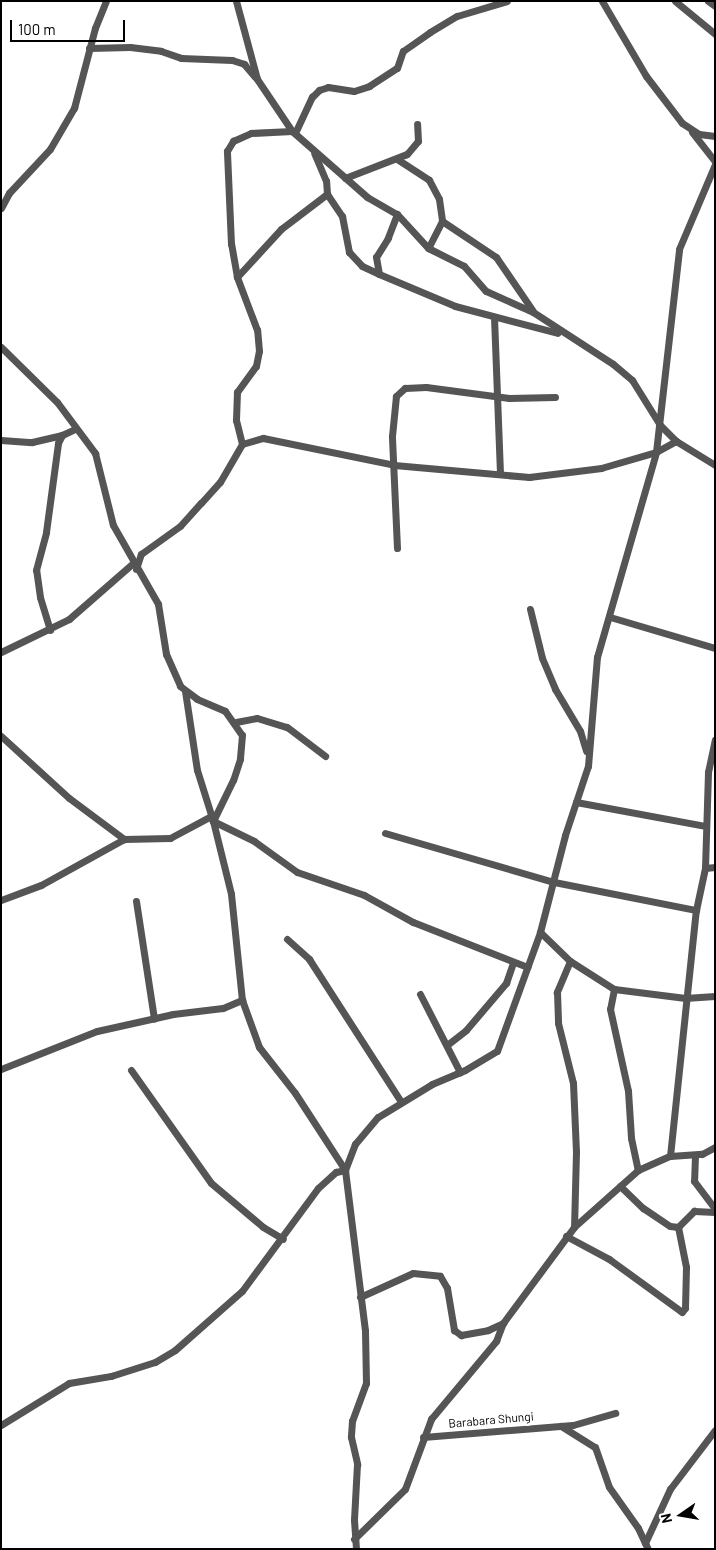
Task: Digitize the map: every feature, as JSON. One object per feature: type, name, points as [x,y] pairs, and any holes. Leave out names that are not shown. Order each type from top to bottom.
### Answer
[{"type":"street","points":[[1,208],[8,193],[50,149],[70,114],[80,90],[89,48],[106,1]]},
{"type":"street","points":[[236,1],[257,79]]},
{"type":"street","points":[[293,132],[312,97],[319,90],[328,87],[354,90],[369,86],[397,68],[403,51],[430,32],[457,16],[507,1]]},
{"type":"street","points":[[345,1170],[364,1131],[401,1102],[497,1051],[540,932],[576,802],[588,766],[597,657],[610,617],[620,568],[644,502],[656,452],[679,249],[715,163],[690,129],[646,76],[602,1]]},
{"type":"street","points":[[675,1],[715,34]]},
{"type":"street","points":[[708,1],[715,6]]},
{"type":"street","points":[[89,48],[130,47],[161,50],[181,58],[232,60],[248,67],[293,132],[367,197],[397,214],[428,248],[464,266],[486,291],[533,312],[564,334],[613,364],[632,380],[660,424],[676,441],[715,465]]},
{"type":"street","points":[[345,178],[397,159],[414,148],[418,141],[417,124]]},
{"type":"street","points":[[1,652],[50,630],[69,618],[141,554],[180,526],[220,482],[242,444],[236,420],[236,392],[256,366],[259,351],[256,330],[237,277],[229,225],[227,151],[233,142],[251,133],[286,129],[293,132]]},
{"type":"street","points":[[690,129],[715,136]]},
{"type":"street","points":[[313,150],[326,182],[327,194],[342,216],[349,252],[362,266],[440,301],[494,317],[564,334]]},
{"type":"street","points":[[397,159],[429,180],[439,199],[442,221],[428,248]]},
{"type":"street","points":[[237,277],[281,229],[327,194]]},
{"type":"street","points":[[379,274],[376,258],[397,214]]},
{"type":"street","points":[[442,221],[496,257],[533,312]]},
{"type":"street","points":[[494,317],[500,474]]},
{"type":"street","points":[[1,347],[30,373],[95,453],[113,525],[158,604],[166,654],[185,692],[197,770],[213,818],[230,894],[242,1000],[259,1046],[295,1093],[345,1170],[360,1297],[366,1383],[352,1421],[351,1437],[357,1464],[355,1546]]},
{"type":"street","points":[[397,548],[393,414],[396,396],[405,388],[426,387],[496,394],[509,398],[555,397]]},
{"type":"street","points":[[1,440],[32,442],[62,435],[75,429]]},
{"type":"street","points":[[50,630],[40,597],[36,570],[46,532],[56,452],[62,435]]},
{"type":"street","points":[[242,444],[271,438],[394,465],[528,477],[561,475],[656,452],[676,441]]},
{"type":"street","points":[[133,563],[141,554]]},
{"type":"street","points":[[530,609],[542,658],[554,689],[580,732],[588,754]]},
{"type":"street","points":[[610,617],[715,648]]},
{"type":"street","points":[[1,900],[41,884],[124,839],[170,838],[213,818],[240,760],[242,735],[236,722],[225,711],[185,692]]},
{"type":"street","points":[[236,722],[257,718],[287,727],[326,756]]},
{"type":"street","points":[[1,736],[69,798],[124,839]]},
{"type":"street","points":[[670,1156],[685,998],[696,910],[705,868],[705,826],[710,752],[715,740]]},
{"type":"street","points":[[576,802],[705,826]]},
{"type":"street","points":[[213,818],[254,841],[297,872],[364,896],[413,922],[442,931],[528,967]]},
{"type":"street","points":[[385,833],[554,882],[696,910]]},
{"type":"street","points":[[705,868],[715,867]]},
{"type":"street","points":[[136,902],[154,1019]]},
{"type":"street","points":[[540,932],[570,961],[614,989],[685,998],[715,996]]},
{"type":"street","points":[[287,939],[309,959],[401,1102]]},
{"type":"street","points":[[570,961],[557,1000],[558,1023],[573,1083],[576,1113],[574,1227]]},
{"type":"street","points":[[447,1045],[466,1030],[506,983],[513,962]]},
{"type":"street","points":[[614,989],[610,1009],[627,1083],[631,1138],[638,1170]]},
{"type":"street","points":[[420,994],[460,1072]]},
{"type":"street","points":[[1,1069],[97,1031],[154,1019],[223,1008],[242,1000]]},
{"type":"street","points":[[131,1070],[211,1183],[263,1227],[283,1239]]},
{"type":"street","points":[[355,1546],[405,1489],[412,1478],[423,1437],[431,1419],[496,1341],[503,1323],[574,1227],[638,1170],[670,1156],[695,1155],[715,1147]]},
{"type":"street","points":[[695,1155],[694,1181],[715,1211]]},
{"type":"street","points":[[1,1425],[69,1383],[111,1376],[155,1362],[176,1350],[242,1291],[283,1239],[318,1188],[336,1172],[345,1170]]},
{"type":"street","points":[[620,1186],[663,1223],[678,1227]]},
{"type":"street","points":[[678,1227],[694,1211],[715,1211]]},
{"type":"street","points":[[566,1236],[610,1259],[682,1312],[685,1308],[686,1267],[678,1227]]},
{"type":"street","points":[[360,1297],[413,1273],[428,1273],[444,1280],[458,1334],[488,1330],[503,1323]]},
{"type":"street","name":"Barabara Shungi","points":[[423,1437],[561,1426],[614,1413]]},
{"type":"street","points":[[561,1426],[595,1447],[609,1487],[638,1528],[646,1546]]},
{"type":"street","points":[[646,1546],[670,1489],[715,1430]]}]
